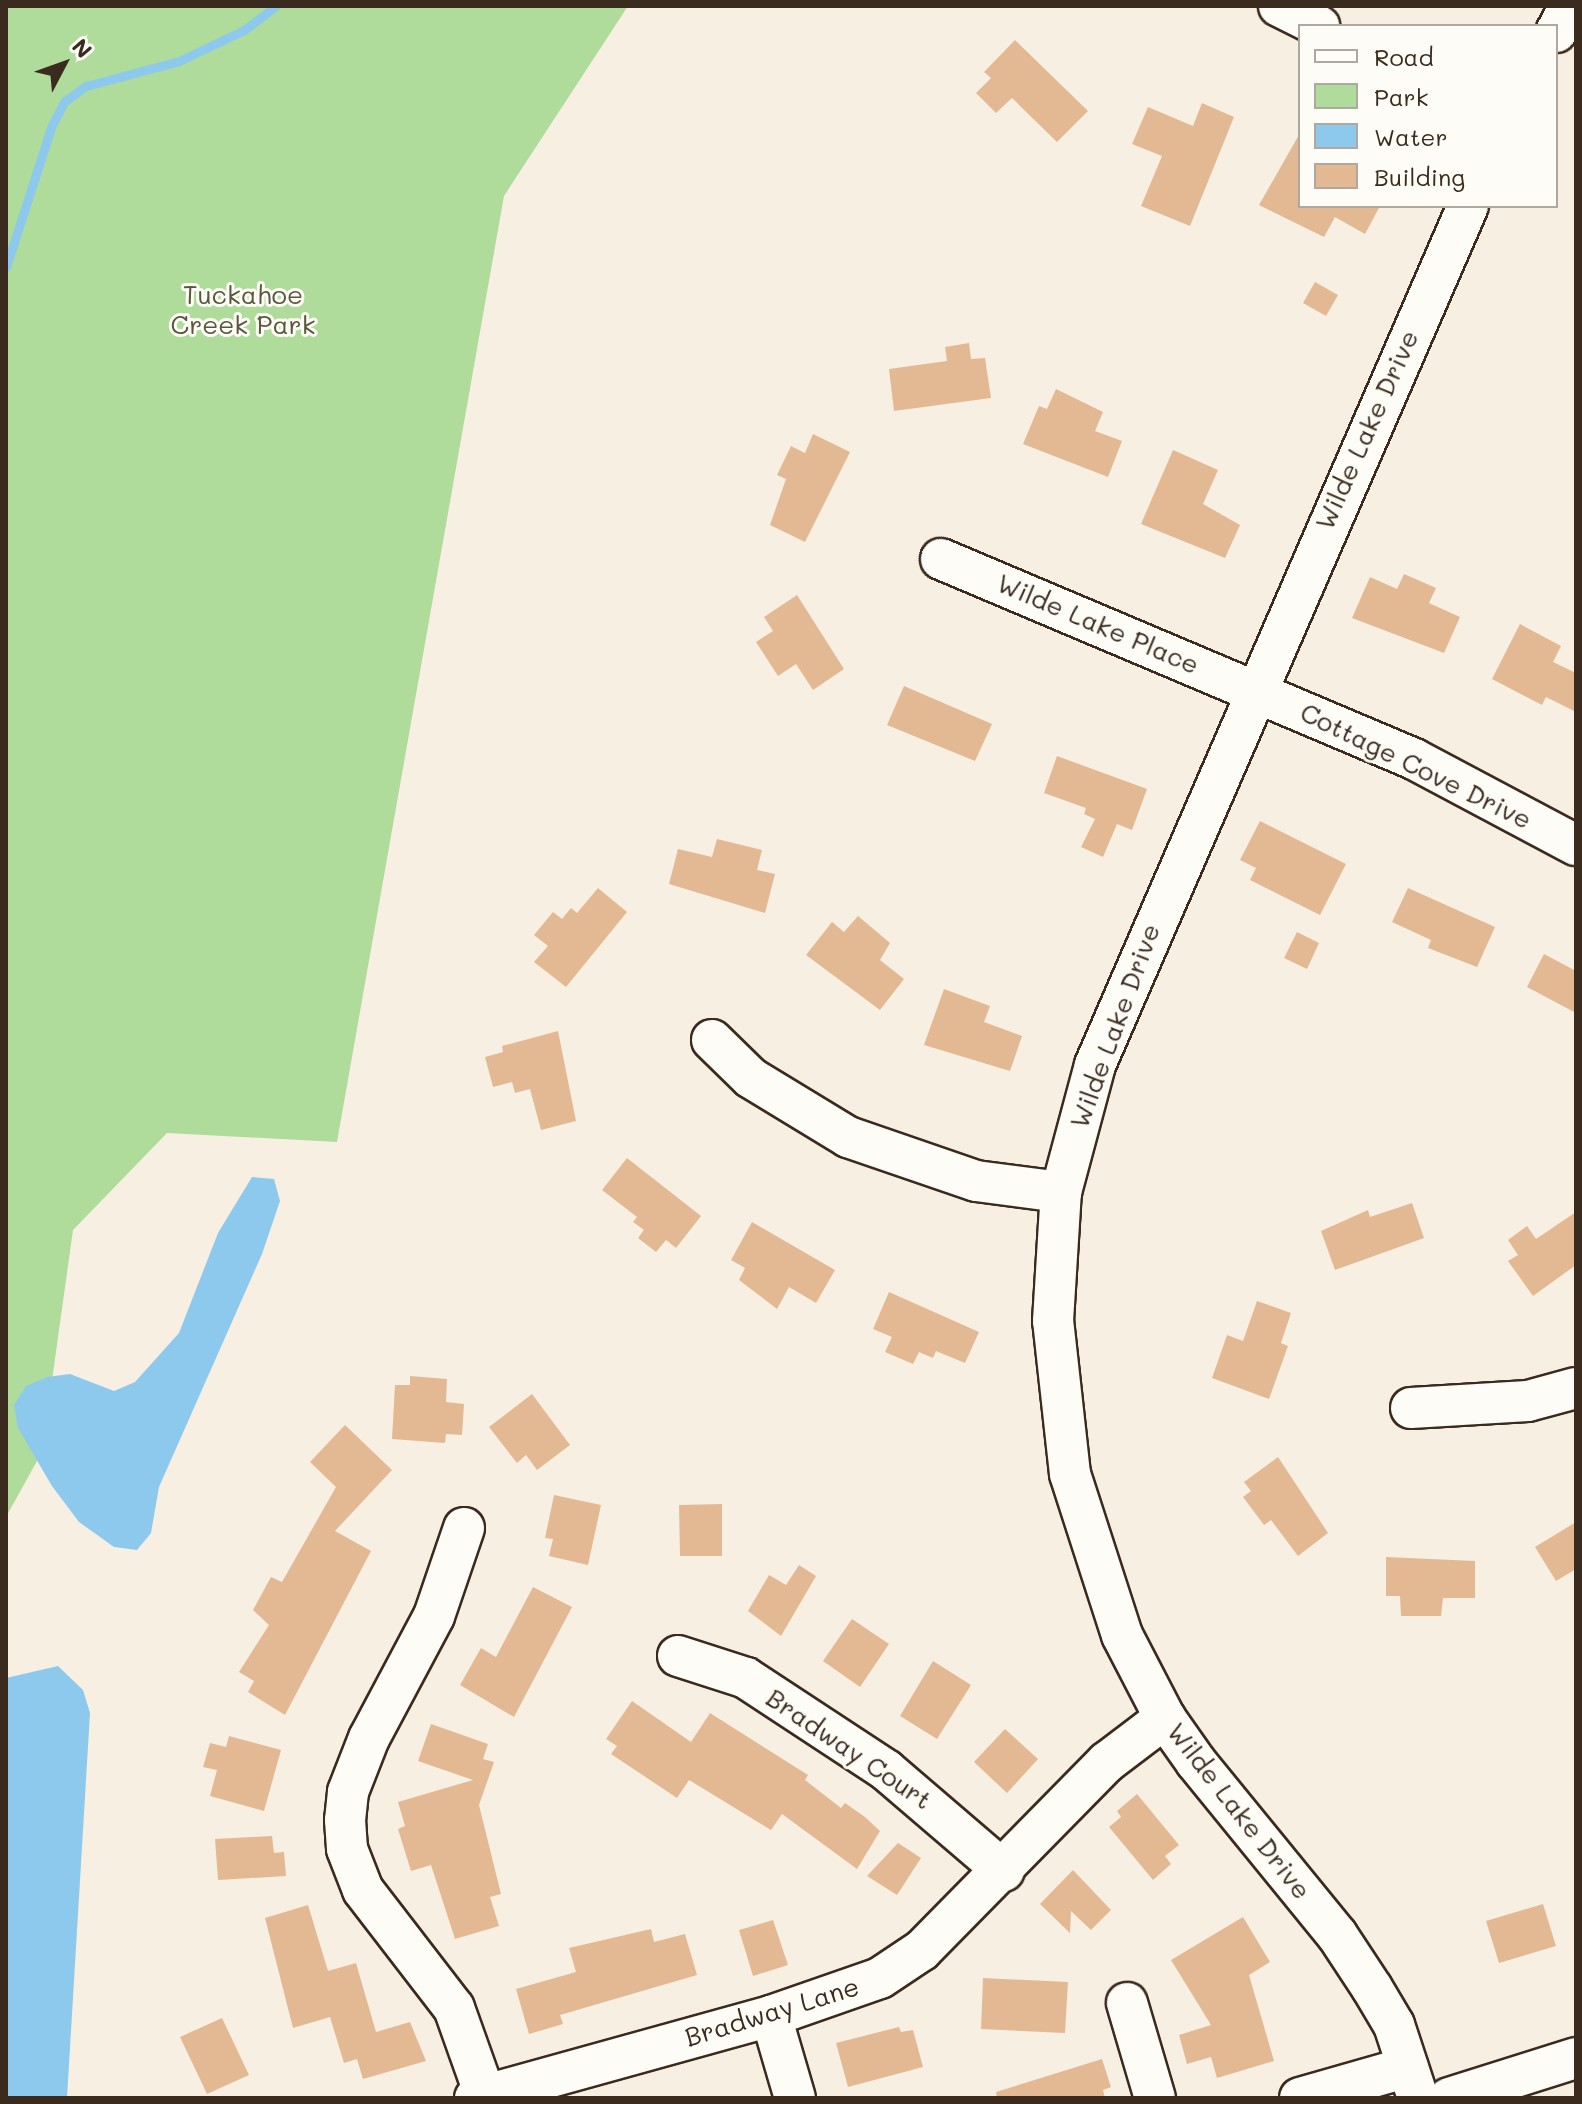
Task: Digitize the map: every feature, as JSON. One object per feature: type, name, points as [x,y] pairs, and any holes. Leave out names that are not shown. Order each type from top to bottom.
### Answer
[{"type":"street","points":[[1279,6],[1315,24]]},
{"type":"street","points":[[1558,28],[1570,6]]},
{"type":"street","name":"Wilde Lake Drive","points":[[1413,2082],[1394,2025],[1337,1935],[1165,1718],[1103,1588],[1070,1474],[1053,1321],[1061,1192],[1095,1065],[1254,690],[1467,208]]},
{"type":"street","name":"Wilde Lake Place","points":[[941,559],[1254,690]]},
{"type":"street","name":"Cottage Cove Drive","points":[[1254,690],[1414,759],[1576,845]]},
{"type":"street","points":[[712,1040],[751,1078],[848,1137],[976,1181],[1061,1192]]},
{"type":"street","points":[[1411,1408],[1528,1401],[1576,1388]]},
{"type":"street","points":[[464,1528],[434,1616],[364,1752],[348,1792],[345,1820],[347,1849],[363,1890],[454,2008],[482,2097]]},
{"type":"street","name":"Bradway Court","points":[[678,1656],[746,1678],[886,1770],[934,1805],[1004,1871]]},
{"type":"street","name":"Bradway Lane","points":[[482,2097],[771,2016],[880,1978],[922,1950],[1004,1871],[1107,1762],[1165,1718]]},
{"type":"street","points":[[1127,2003],[1155,2098]]},
{"type":"street","points":[[771,2016],[795,2098]]},
{"type":"street","points":[[1449,2098],[1576,2058]]},
{"type":"street","points":[[1300,2098],[1413,2082]]},
{"type":"green space","name":"Tuckahoe Creek Park","points":[[6,6],[628,6],[504,196],[337,1142],[167,1133],[73,1230],[42,1452],[6,1517]]},
{"type":"water","points":[[252,1177],[274,1179],[280,1201],[262,1254],[159,1487],[151,1533],[137,1550],[114,1547],[79,1522],[52,1486],[18,1428],[14,1405],[26,1386],[47,1377],[70,1374],[114,1391],[135,1382],[179,1333],[218,1233]]},
{"type":"water","points":[[58,1666],[83,1690],[90,1713],[67,2098],[6,2098],[6,1678]]},
{"type":"building","points":[[1015,40],[1088,111],[1057,142],[1012,98],[996,113],[976,93],[991,78],[984,72]]},
{"type":"building","points":[[1202,103],[1234,117],[1190,226],[1141,206],[1162,156],[1132,144],[1148,107],[1193,126]]},
{"type":"building","points":[[1298,137],[1298,208],[1379,208],[1365,234],[1335,217],[1324,237],[1259,205]]},
{"type":"building","points":[[1315,282],[1338,295],[1326,316],[1303,303]]},
{"type":"building","points":[[969,343],[971,359],[985,358],[991,398],[894,411],[889,369],[947,361],[945,347]]},
{"type":"building","points":[[1056,389],[1103,412],[1095,431],[1122,441],[1108,477],[1023,444],[1039,406],[1047,409]]},
{"type":"building","points":[[813,434],[850,452],[805,542],[770,525],[786,479],[777,475],[791,446],[805,453]]},
{"type":"building","points":[[1173,450],[1218,470],[1203,504],[1240,525],[1225,558],[1141,524]]},
{"type":"building","points":[[1404,574],[1436,588],[1429,603],[1460,617],[1444,653],[1352,618],[1370,577],[1397,589]]},
{"type":"building","points":[[797,595],[844,669],[813,690],[796,664],[778,676],[756,642],[773,631],[764,617]]},
{"type":"building","points":[[1520,624],[1561,646],[1553,662],[1576,673],[1576,712],[1546,697],[1542,705],[1492,679]]},
{"type":"building","points":[[904,686],[992,724],[975,761],[887,725]]},
{"type":"building","points":[[1057,756],[1147,789],[1132,830],[1117,824],[1103,857],[1081,847],[1095,819],[1084,814],[1086,808],[1044,793]]},
{"type":"building","points":[[1260,821],[1346,864],[1320,915],[1250,880],[1256,868],[1240,860]]},
{"type":"building","points":[[717,839],[762,850],[757,870],[775,874],[765,913],[669,884],[678,849],[712,857]]},
{"type":"building","points":[[598,888],[627,912],[566,987],[534,962],[548,946],[534,935],[553,912],[562,919],[571,908],[577,913]]},
{"type":"building","points":[[1408,888],[1495,927],[1477,967],[1428,948],[1431,940],[1392,922]]},
{"type":"building","points":[[858,916],[890,943],[880,960],[904,979],[880,1010],[806,955],[832,922],[844,932]]},
{"type":"building","points":[[1297,932],[1319,943],[1307,969],[1284,958]]},
{"type":"building","points":[[1544,954],[1576,971],[1576,1013],[1527,987]]},
{"type":"building","points":[[944,989],[990,1006],[984,1022],[1022,1036],[1010,1071],[924,1045]]},
{"type":"building","points":[[558,1031],[576,1121],[541,1130],[530,1089],[515,1093],[512,1082],[493,1087],[485,1057],[503,1052],[502,1046]]},
{"type":"building","points":[[627,1158],[701,1216],[676,1248],[666,1240],[656,1252],[638,1238],[644,1230],[633,1222],[637,1217],[602,1190]]},
{"type":"building","points":[[1412,1203],[1424,1238],[1335,1270],[1321,1231],[1368,1210],[1370,1217]]},
{"type":"building","points":[[1576,1212],[1576,1265],[1533,1296],[1508,1261],[1518,1255],[1508,1240],[1527,1226],[1536,1239]]},
{"type":"building","points":[[752,1222],[835,1270],[816,1303],[789,1287],[777,1309],[739,1280],[745,1268],[731,1260]]},
{"type":"building","points":[[889,1292],[979,1332],[965,1363],[936,1351],[933,1358],[919,1352],[913,1364],[885,1352],[892,1337],[873,1329]]},
{"type":"building","points":[[1257,1301],[1291,1313],[1281,1343],[1288,1346],[1269,1399],[1212,1378],[1227,1335],[1243,1341]]},
{"type":"building","points":[[410,1376],[447,1379],[446,1402],[464,1404],[462,1435],[446,1434],[445,1443],[392,1439],[395,1385],[410,1385]]},
{"type":"building","points":[[532,1394],[570,1445],[537,1470],[526,1455],[517,1463],[489,1427]]},
{"type":"building","points":[[345,1425],[392,1470],[335,1531],[371,1551],[285,1715],[248,1692],[254,1681],[239,1672],[269,1625],[253,1610],[271,1577],[282,1582],[336,1487],[310,1462]]},
{"type":"building","points":[[1278,1457],[1328,1533],[1298,1556],[1271,1520],[1264,1525],[1243,1497],[1251,1491],[1244,1482]]},
{"type":"building","points":[[554,1495],[601,1505],[588,1565],[549,1556],[553,1539],[545,1538]]},
{"type":"building","points":[[722,1504],[722,1556],[680,1556],[679,1505]]},
{"type":"building","points":[[1576,1522],[1576,1569],[1556,1581],[1535,1547]]},
{"type":"building","points":[[1386,1557],[1475,1561],[1475,1598],[1443,1598],[1441,1616],[1401,1616],[1400,1596],[1386,1596]]},
{"type":"building","points":[[799,1565],[816,1576],[781,1636],[748,1611],[769,1575],[786,1585]]},
{"type":"building","points":[[533,1587],[572,1607],[514,1717],[460,1685],[481,1648],[496,1657]]},
{"type":"building","points":[[852,1619],[889,1644],[860,1687],[823,1661]]},
{"type":"building","points":[[933,1661],[971,1685],[937,1739],[900,1716]]},
{"type":"building","points":[[632,1701],[691,1742],[710,1713],[808,1775],[805,1780],[841,1808],[845,1803],[865,1817],[880,1831],[857,1869],[782,1814],[771,1830],[689,1780],[677,1798],[611,1754],[617,1746],[606,1739]]},
{"type":"building","points":[[431,1724],[488,1744],[483,1759],[494,1762],[479,1805],[501,1894],[490,1897],[499,1926],[455,1939],[431,1865],[411,1871],[398,1829],[405,1826],[398,1802],[473,1780],[418,1761]]},
{"type":"building","points":[[1005,1729],[1038,1759],[1007,1793],[974,1762]]},
{"type":"building","points":[[229,1736],[281,1750],[264,1811],[210,1796],[217,1770],[203,1767],[210,1743],[226,1747]]},
{"type":"building","points":[[1137,1794],[1179,1845],[1165,1856],[1171,1864],[1153,1880],[1109,1827],[1121,1817],[1117,1811]]},
{"type":"building","points":[[272,1836],[274,1853],[284,1852],[286,1876],[218,1880],[215,1839]]},
{"type":"building","points":[[898,1843],[921,1858],[897,1895],[867,1876]]},
{"type":"building","points":[[1073,1870],[1111,1910],[1091,1930],[1071,1911],[1070,1933],[1040,1904]]},
{"type":"building","points":[[1543,1904],[1556,1946],[1499,1963],[1486,1921]]},
{"type":"building","points":[[308,1905],[328,1971],[356,1963],[376,2032],[410,2022],[426,2061],[363,2079],[357,2059],[344,2063],[330,2017],[293,2028],[265,1918]]},
{"type":"building","points":[[1243,1917],[1270,1962],[1249,1975],[1274,2061],[1217,2078],[1211,2057],[1187,2064],[1179,2035],[1211,2025],[1171,1960]]},
{"type":"building","points":[[773,1920],[788,1965],[753,1976],[739,1930]]},
{"type":"building","points":[[651,1929],[654,1942],[685,1934],[697,1975],[560,2015],[563,2024],[529,2034],[516,1989],[576,1972],[569,1948]]},
{"type":"building","points":[[983,1978],[1068,1982],[1065,2033],[981,2029]]},
{"type":"building","points":[[222,2018],[249,2075],[207,2094],[180,2037]]},
{"type":"building","points":[[899,2027],[901,2032],[913,2030],[923,2067],[848,2087],[836,2043]]},
{"type":"building","points":[[1102,2059],[1111,2087],[1103,2090],[1105,2098],[997,2098],[996,2092]]},
{"type":"waterway","points":[[6,267],[52,125],[65,101],[86,86],[179,61],[244,30],[276,6]]}]
